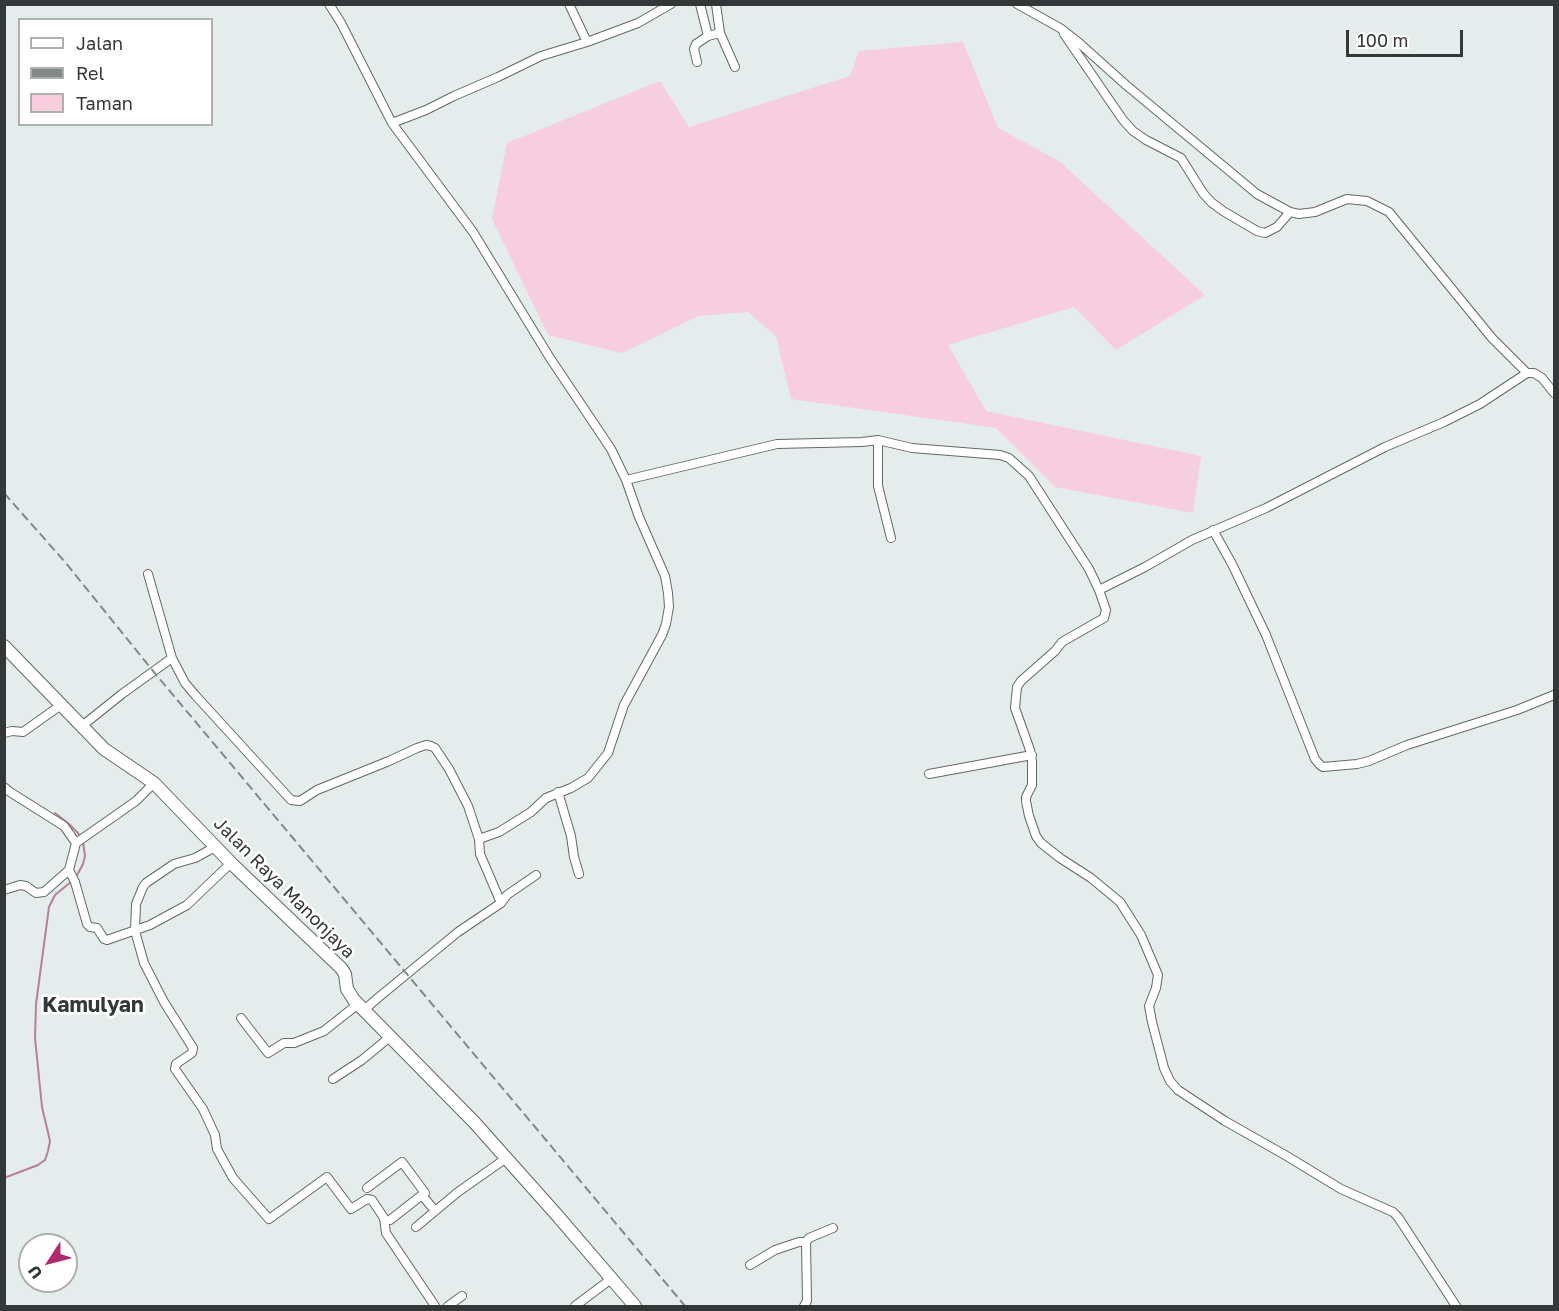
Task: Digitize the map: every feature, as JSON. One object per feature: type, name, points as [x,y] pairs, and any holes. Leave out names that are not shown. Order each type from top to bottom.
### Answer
[{"type":"main road","name":"Jalan Raya Manonjaya","points":[[4,646],[104,749],[153,783],[231,863],[344,971],[348,993],[474,1122],[635,1306]]},
{"type":"street","points":[[329,4],[392,123],[474,231],[550,358],[611,449],[665,576],[669,607],[666,624],[656,648],[624,705],[608,753],[588,778],[546,798],[499,832],[479,839]]},
{"type":"street","points":[[569,4],[587,42]]},
{"type":"street","points":[[392,123],[426,110],[541,56],[638,23],[671,4]]},
{"type":"street","points":[[700,4],[708,36]]},
{"type":"street","points":[[716,4],[720,33],[735,67]]},
{"type":"street","points":[[1017,4],[1060,28],[1257,194],[1290,212],[1299,214],[1307,214],[1347,199],[1367,201],[1389,212],[1492,338],[1527,373],[1539,375],[1554,393]]},
{"type":"street","points":[[1060,28],[1123,120],[1146,140],[1181,158],[1211,202],[1262,233],[1267,233],[1277,227],[1290,212]]},
{"type":"street","points":[[697,62],[695,47],[699,41],[720,33]]},
{"type":"street","points":[[1100,590],[1192,540],[1266,508],[1385,447],[1480,404],[1527,373]]},
{"type":"street","points":[[626,480],[777,444],[878,440],[912,448],[1000,455],[1009,458],[1029,476],[1083,560],[1100,590],[1106,607],[1104,618],[1062,642],[1017,687],[1015,708],[1032,755],[1032,785],[1025,800],[1036,836],[1041,843],[1091,878],[1120,903],[1141,934],[1158,975],[1149,1006],[1164,1068],[1170,1081],[1178,1090],[1225,1121],[1341,1189],[1393,1212],[1455,1306]]},
{"type":"street","points":[[878,440],[878,486],[891,538]]},
{"type":"street","points":[[1213,530],[1266,635],[1320,765],[1327,767],[1357,765],[1407,745],[1517,710],[1554,695]]},
{"type":"street","points":[[148,574],[172,658],[185,683],[291,800],[300,801],[317,790],[417,748],[426,745],[435,748],[468,806],[479,839],[480,854],[501,903]]},
{"type":"street","points":[[82,726],[172,658]]},
{"type":"street","points":[[4,733],[12,731],[22,733],[61,705]]},
{"type":"street","points":[[929,774],[1032,755]]},
{"type":"street","points":[[76,843],[136,801],[153,783]]},
{"type":"street","points":[[4,787],[64,826],[76,843],[72,876],[87,924],[98,928],[105,940],[152,924],[187,905],[231,863]]},
{"type":"street","points":[[558,792],[569,824],[579,874]]},
{"type":"street","points":[[215,847],[195,858],[174,864],[145,884],[136,904],[135,931],[144,963],[164,1002],[193,1048],[192,1053],[176,1064],[175,1069],[203,1109],[216,1135],[217,1149],[233,1178],[268,1219],[327,1177],[351,1209],[367,1199],[372,1200],[384,1218],[386,1233],[435,1306]]},
{"type":"street","points":[[241,1018],[268,1053],[284,1043],[294,1043],[324,1031],[361,1007],[536,875]]},
{"type":"street","points":[[4,890],[20,885],[41,894],[72,876]]},
{"type":"street","points":[[333,1079],[355,1065],[391,1036]]},
{"type":"street","points":[[416,1227],[458,1192],[505,1159]]},
{"type":"street","points":[[367,1188],[402,1162],[425,1193],[390,1220]]},
{"type":"street","points":[[422,1195],[435,1211]]},
{"type":"street","points":[[805,1306],[807,1301],[806,1242],[809,1238],[833,1228]]},
{"type":"street","points":[[750,1265],[775,1250],[806,1242]]},
{"type":"street","points":[[575,1306],[611,1279]]},
{"type":"street","points":[[448,1306],[462,1296]]},
{"type":"green space","points":[[963,42],[998,128],[1059,161],[1205,295],[1116,350],[1074,307],[948,345],[986,411],[1201,456],[1193,513],[1055,487],[996,428],[791,399],[776,336],[748,312],[699,316],[622,353],[548,335],[492,219],[507,143],[660,81],[689,127],[850,76],[859,51]]},
{"type":"waterway","points":[[55,813],[78,833],[83,842],[85,856],[76,877]]},
{"type":"waterway","points":[[4,1178],[38,1165],[45,1160],[48,1151],[50,1141],[42,1107],[35,1038],[36,1004],[49,907],[55,895],[72,881]]},
{"type":"railway","points":[[4,493],[65,562],[153,671],[685,1306]]},
{"type":"district","name":"Kamulyan","points":[[93,1005]]}]
